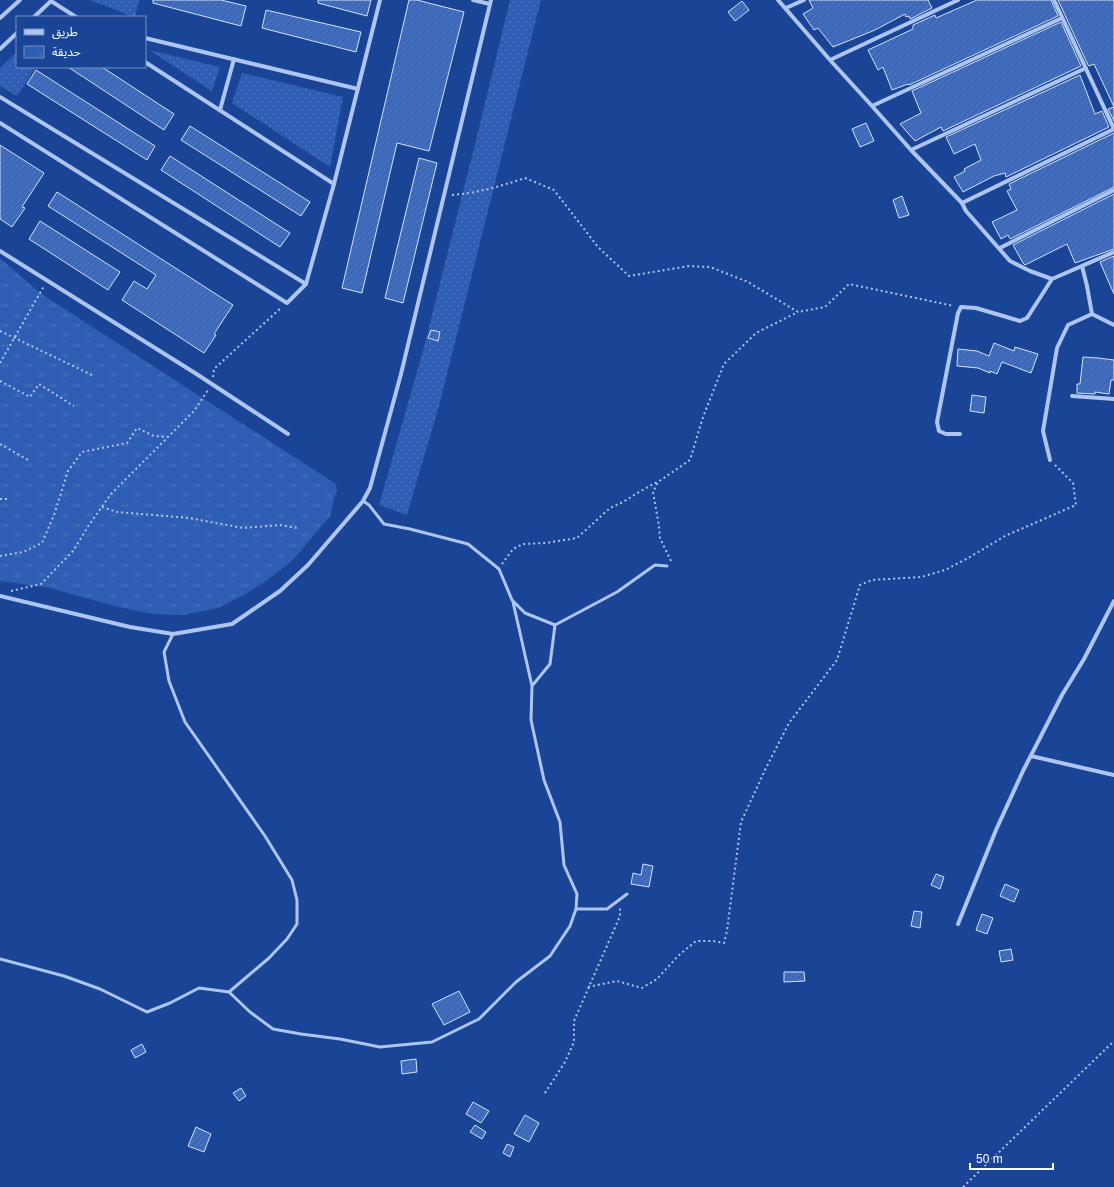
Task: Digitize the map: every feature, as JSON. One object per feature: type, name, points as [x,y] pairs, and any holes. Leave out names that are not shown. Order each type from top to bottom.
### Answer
[{"type":"street","points":[[0,18],[20,0]]},
{"type":"street","points":[[0,124],[287,303],[306,284],[334,184],[380,0]]},
{"type":"street","points":[[0,596],[130,627],[173,634],[232,624],[280,591],[308,565],[363,502],[370,488],[384,438],[491,2],[473,0]]},
{"type":"street","points":[[778,0],[911,150],[962,203],[966,211],[1010,261],[1030,271],[1052,279]]},
{"type":"street","points":[[786,8],[804,0]]},
{"type":"street","points":[[830,60],[958,0]]},
{"type":"street","points":[[962,203],[1114,129],[1054,0]]},
{"type":"street","points":[[35,16],[51,1],[74,16]]},
{"type":"street","points":[[872,106],[1062,18]]},
{"type":"street","points":[[0,49],[16,34]]},
{"type":"street","points":[[146,38],[358,89]]},
{"type":"street","points":[[220,110],[234,59]]},
{"type":"street","points":[[146,63],[334,184]]},
{"type":"street","points":[[911,150],[1086,68]]},
{"type":"street","points":[[0,97],[306,284]]},
{"type":"street","points":[[1000,248],[1114,190]]},
{"type":"street","points":[[0,251],[212,384],[288,434]]},
{"type":"street","points":[[960,434],[946,434],[939,431],[937,422],[958,313],[961,307],[976,308],[1020,321],[1027,318],[1052,279],[1114,252]]},
{"type":"street","points":[[1082,266],[1088,286],[1092,314]]},
{"type":"street","points":[[1092,314],[1114,325]]},
{"type":"street","points":[[1050,460],[1043,432],[1057,348],[1068,325],[1092,314]]},
{"type":"street","points":[[1072,396],[1114,399]]},
{"type":"street","points":[[958,924],[996,830],[1023,771],[1062,695],[1084,659],[1114,601]]},
{"type":"street","points":[[1032,756],[1114,775]]},
{"type":"lane","points":[[0,959],[64,976],[100,990],[146,1012],[170,1003],[199,988],[229,992],[250,1012],[273,1029],[340,1039],[380,1047],[432,1042],[479,1019],[516,982],[550,956],[570,926],[576,909],[577,894],[564,865],[560,822],[544,780],[531,720],[532,686],[512,600],[499,569],[468,544],[384,524],[369,505],[363,502]]},
{"type":"lane","points":[[555,626],[617,592],[655,565],[667,566]]},
{"type":"lane","points":[[512,600],[525,613],[555,626]]},
{"type":"lane","points":[[532,686],[550,664],[555,626]]},
{"type":"lane","points":[[173,634],[164,652],[169,681],[185,722],[269,843],[292,880],[297,900],[297,924],[287,939],[269,958],[229,992]]},
{"type":"lane","points":[[576,909],[607,909],[627,894]]},
{"type":"path","points":[[444,195],[469,194],[488,190],[525,178],[554,190],[598,247],[628,276],[689,266],[710,267],[748,282],[798,312]]},
{"type":"path","points":[[499,569],[513,549],[523,544],[546,543],[577,538],[610,508],[658,482],[690,460],[703,417],[724,364],[756,333],[798,312],[825,306],[849,284],[961,307]]},
{"type":"path","points":[[0,363],[40,293]]},
{"type":"path","points":[[7,592],[41,584],[73,551],[111,494],[194,411],[212,384],[214,369],[287,303]]},
{"type":"path","points":[[0,331],[92,375]]},
{"type":"path","points":[[0,381],[30,397],[39,384],[74,406]]},
{"type":"path","points":[[0,556],[23,552],[42,543],[54,515],[68,471],[82,452],[127,443],[137,428],[154,436],[169,436]]},
{"type":"path","points":[[0,444],[30,461]]},
{"type":"path","points":[[588,987],[617,980],[642,988],[657,980],[678,956],[696,941],[713,941],[724,943],[727,931],[741,822],[765,770],[790,723],[838,660],[860,585],[872,580],[921,577],[945,570],[1005,536],[1076,505],[1072,483],[1050,460]]},
{"type":"path","points":[[658,482],[654,492],[660,538],[671,561],[667,566]]},
{"type":"path","points":[[0,499],[8,498]]},
{"type":"path","points":[[102,507],[117,512],[189,518],[243,528],[280,525],[297,528]]},
{"type":"path","points":[[545,1093],[565,1062],[574,1042],[574,1022],[620,916],[621,898]]},
{"type":"path","points":[[963,1187],[1114,1041]]},
{"type":"green space","points":[[90,0],[139,0],[135,16],[131,16]]},
{"type":"green space","points":[[510,0],[541,0],[439,406],[407,515],[379,505],[424,347]]},
{"type":"green space","points":[[149,50],[220,67],[212,91]]},
{"type":"green space","points":[[16,53],[16,68],[35,68],[17,96],[0,86],[0,68]]},
{"type":"green space","points":[[242,73],[343,97],[330,167],[232,103]]},
{"type":"green space","points":[[0,258],[40,293],[336,484],[337,491],[334,498],[331,515],[292,561],[246,594],[218,608],[184,615],[153,614],[114,606],[50,588],[0,581]]},
{"type":"building","points":[[153,0],[221,0],[246,6],[241,26],[153,3]]},
{"type":"building","points":[[318,0],[371,0],[367,16],[318,3]]},
{"type":"building","points":[[409,0],[417,0],[464,12],[429,151],[397,143],[362,293],[342,288]]},
{"type":"building","points":[[809,0],[928,0],[932,8],[910,19],[909,16],[906,17],[905,14],[875,30],[833,47],[818,28],[814,30],[803,14],[813,8]]},
{"type":"building","points":[[977,0],[1051,0],[1058,16],[909,85],[908,84],[892,90],[883,67],[878,70],[868,50],[913,29],[913,25],[935,15],[936,18]]},
{"type":"building","points":[[1058,0],[1114,0],[1114,107],[1094,64],[1088,65]]},
{"type":"building","points":[[742,1],[749,10],[735,21],[728,12]]},
{"type":"building","points":[[266,10],[361,32],[356,52],[262,28]]},
{"type":"building","points":[[1061,22],[1081,66],[943,131],[941,127],[915,141],[900,124],[921,113],[912,91]]},
{"type":"building","points":[[70,68],[104,68],[174,114],[164,130]]},
{"type":"building","points":[[36,70],[155,146],[147,160],[27,84]]},
{"type":"building","points":[[1080,75],[1095,114],[1102,111],[1109,127],[1006,177],[1005,173],[994,176],[963,192],[954,177],[965,171],[964,169],[981,160],[975,144],[954,154],[946,137]]},
{"type":"building","points":[[1114,107],[1114,121],[1108,109]]},
{"type":"building","points":[[866,123],[874,141],[860,147],[852,129]]},
{"type":"building","points":[[190,126],[310,202],[301,216],[181,140]]},
{"type":"building","points":[[1114,133],[1114,187],[1010,239],[1008,235],[1001,239],[992,222],[1017,210],[1007,191],[1011,189],[1009,184]]},
{"type":"building","points":[[0,145],[44,173],[22,207],[25,208],[12,227],[0,219]]},
{"type":"building","points":[[170,156],[290,233],[280,247],[161,170]]},
{"type":"building","points":[[419,158],[437,163],[403,303],[385,298]]},
{"type":"building","points":[[57,192],[233,305],[214,334],[216,335],[204,353],[122,300],[134,281],[147,289],[156,275],[48,206]]},
{"type":"building","points":[[1114,194],[1114,249],[1075,263],[1067,244],[1025,265],[1023,263],[1013,245]]},
{"type":"building","points":[[902,196],[909,215],[899,218],[893,200]]},
{"type":"building","points":[[40,221],[120,272],[108,290],[29,239]]},
{"type":"building","points":[[1114,256],[1114,294],[1100,262]]},
{"type":"building","points":[[431,330],[440,332],[438,341],[428,338]]},
{"type":"building","points":[[994,343],[1014,351],[1015,347],[1038,354],[1031,373],[1002,362],[997,374],[978,368],[957,366],[958,349],[977,351],[989,356]]},
{"type":"building","points":[[1083,357],[1114,360],[1114,380],[1111,380],[1109,394],[1095,392],[1095,394],[1077,393],[1077,384],[1080,384]]},
{"type":"building","points":[[972,395],[986,397],[984,413],[970,411]]},
{"type":"building","points":[[643,864],[653,866],[649,887],[631,884],[633,873],[641,875]]},
{"type":"building","points":[[936,874],[944,877],[940,889],[931,885]]},
{"type":"building","points":[[1005,884],[1019,890],[1014,902],[1000,896]]},
{"type":"building","points":[[914,911],[922,912],[920,928],[911,926]]},
{"type":"building","points":[[982,914],[993,918],[987,934],[976,930]]},
{"type":"building","points":[[1011,949],[1013,960],[1001,962],[999,951]]},
{"type":"building","points":[[784,972],[804,972],[805,981],[784,982]]},
{"type":"building","points":[[459,991],[470,1012],[444,1025],[432,1004]]},
{"type":"building","points":[[142,1044],[146,1052],[135,1058],[131,1050]]},
{"type":"building","points":[[416,1059],[417,1072],[402,1074],[401,1061]]},
{"type":"building","points":[[241,1088],[246,1096],[239,1101],[233,1093]]},
{"type":"building","points":[[473,1102],[489,1111],[481,1123],[466,1114]]},
{"type":"building","points":[[525,1115],[539,1123],[529,1142],[514,1134]]},
{"type":"building","points":[[475,1125],[486,1132],[482,1139],[470,1132]]},
{"type":"building","points":[[196,1127],[211,1134],[204,1152],[188,1146]]},
{"type":"building","points":[[507,1144],[514,1147],[510,1157],[503,1153]]}]
